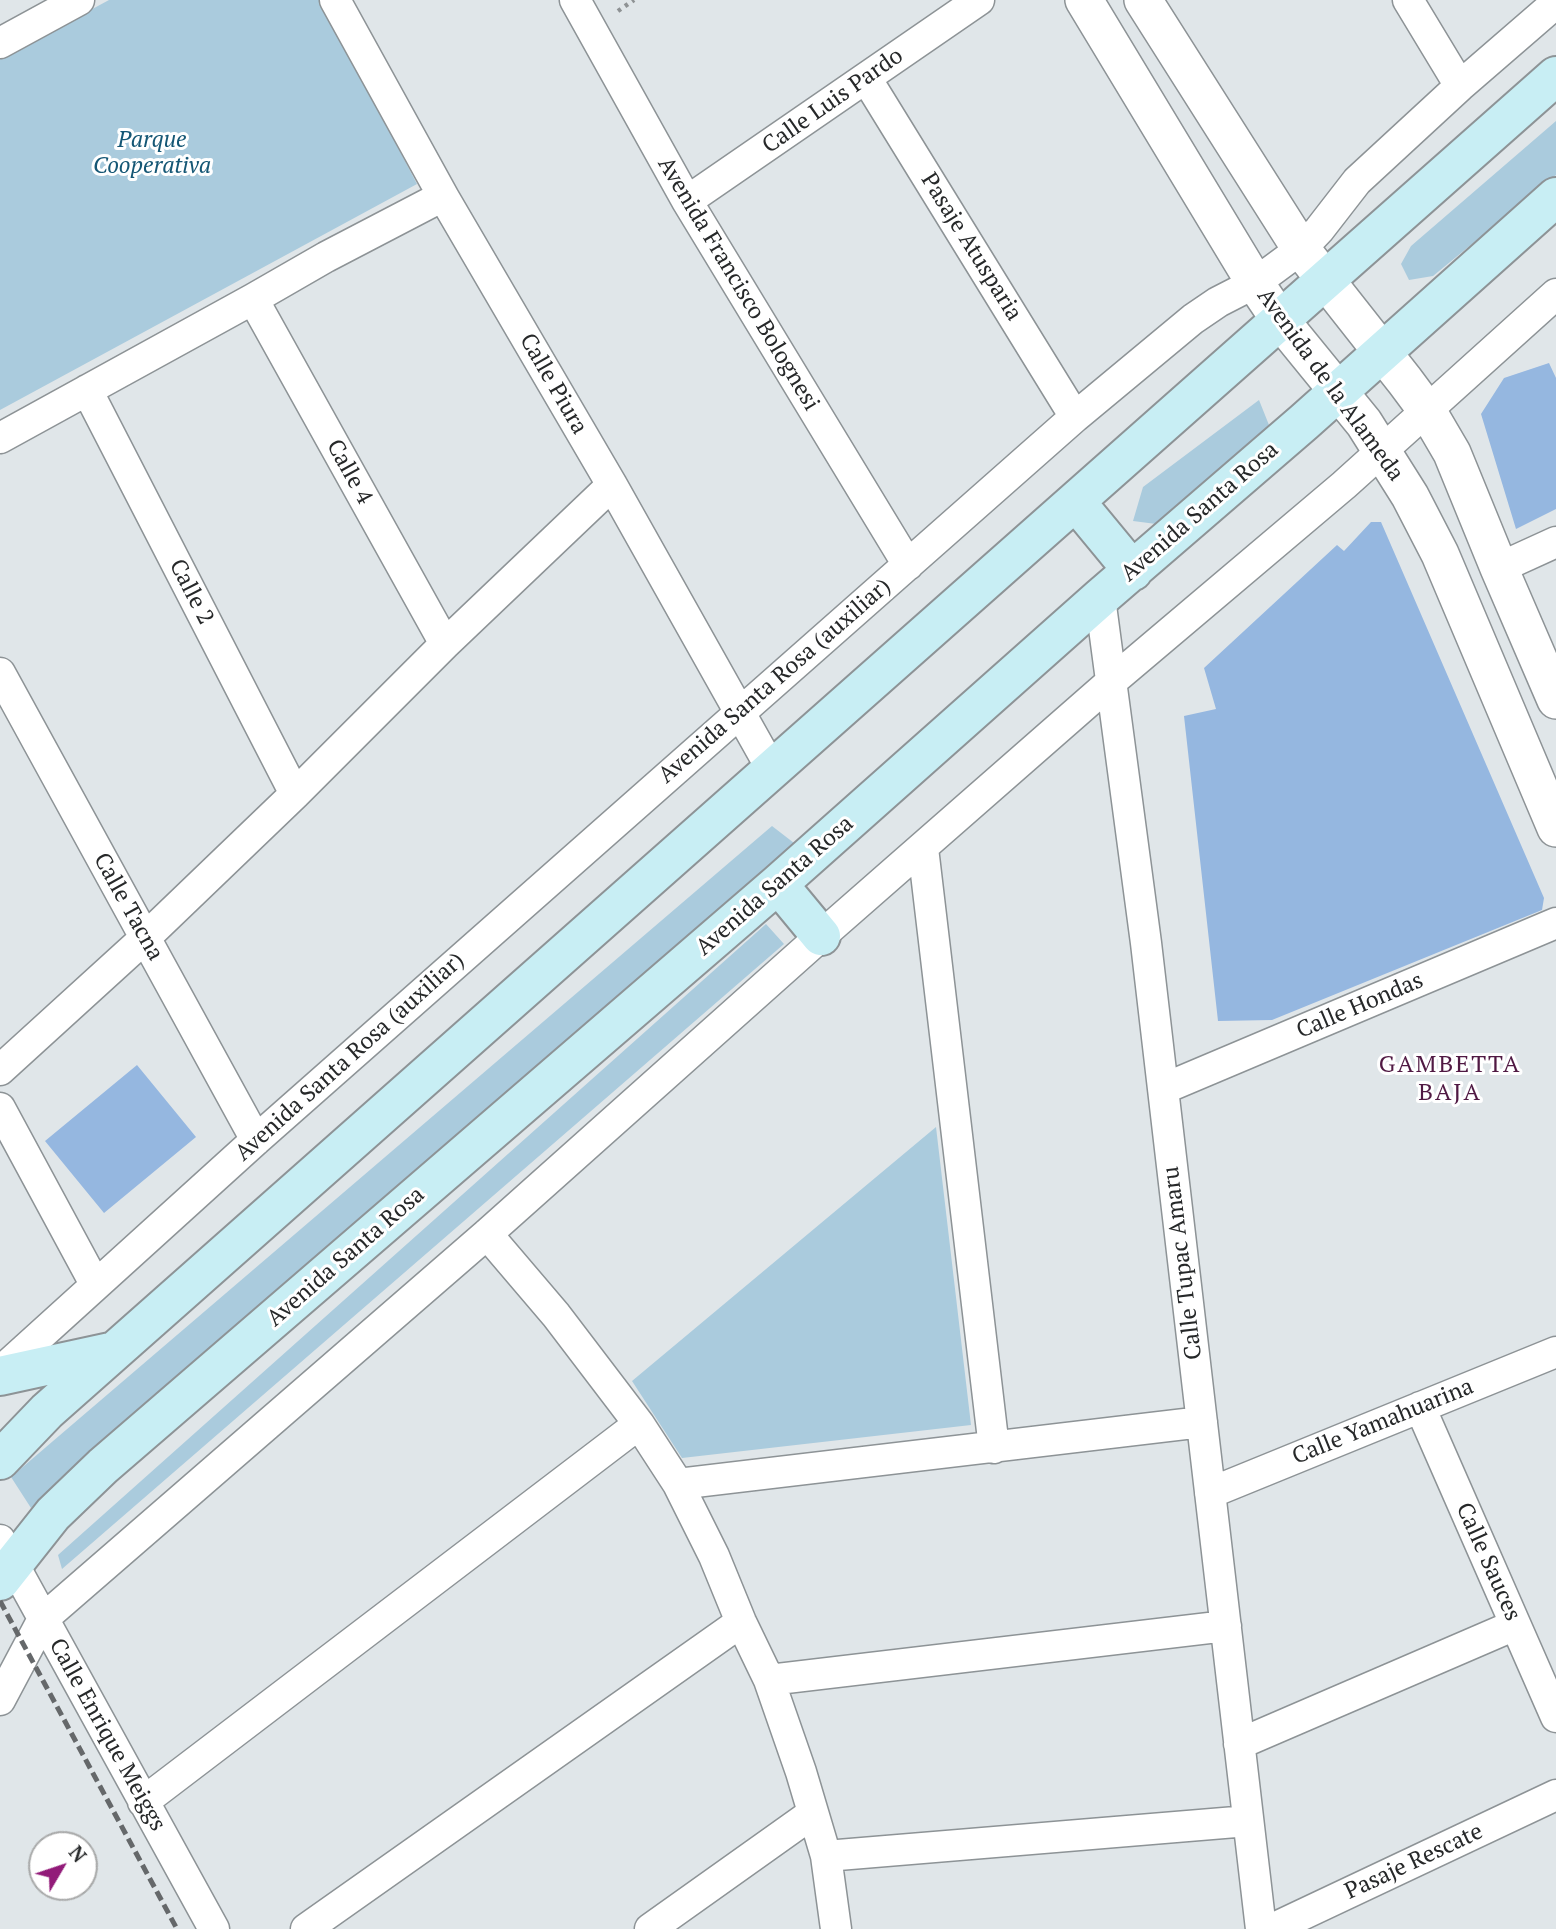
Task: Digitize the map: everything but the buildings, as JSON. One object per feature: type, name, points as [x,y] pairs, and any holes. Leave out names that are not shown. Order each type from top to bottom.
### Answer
[{"type":"main road","points":[[0,1460],[47,1411],[1556,75]]},
{"type":"main road","name":"Avenida Santa Rosa","points":[[4,1561],[103,1466],[778,884],[1556,197]]},
{"type":"main road","points":[[1076,502],[1132,571]]},
{"type":"main road","points":[[778,884],[821,936]]},
{"type":"main road","points":[[0,1374],[115,1351]]},
{"type":"street","points":[[0,43],[79,0]]},
{"type":"street","name":"Calle Piura","points":[[335,0],[443,196],[612,485],[771,768]]},
{"type":"street","name":"Avenida Francisco Bolognesi","points":[[575,0],[687,201],[908,565]]},
{"type":"street","name":"Calle Luis Pardo","points":[[687,201],[979,0]]},
{"type":"street","name":"Avenida de la Alameda","points":[[1084,0],[1255,283],[1280,320],[1383,451],[1410,496],[1440,554],[1556,828]]},
{"type":"street","points":[[1143,0],[1301,248],[1427,412],[1452,453],[1556,700]]},
{"type":"street","points":[[1408,0],[1460,86]]},
{"type":"street","name":"Avenida Santa Rosa (auxiliar)","points":[[0,1374],[95,1284],[256,1140],[1075,417],[1193,319],[1218,302],[1255,283],[1301,248],[1319,230],[1357,181],[1460,86],[1556,3]]},
{"type":"street","name":"Pasaje Atusparia","points":[[866,78],[1075,417]]},
{"type":"street","points":[[0,438],[326,257],[443,196]]},
{"type":"street","points":[[0,1700],[43,1619],[487,1234],[1111,682],[1383,451],[1556,294]]},
{"type":"street","name":"Calle 4","points":[[253,299],[445,645]]},
{"type":"street","name":"Calle 2","points":[[87,390],[295,794]]},
{"type":"street","points":[[0,1070],[145,938],[612,485]]},
{"type":"street","points":[[1499,568],[1556,542]]},
{"type":"street","name":"Calle Tupac Amaru","points":[[1100,598],[1163,1088],[1261,1929]]},
{"type":"street","name":"Calle Tacna","points":[[0,673],[256,1140]]},
{"type":"street","points":[[923,848],[994,1448]]},
{"type":"street","name":"Calle Hondas","points":[[1163,1088],[1556,923]]},
{"type":"street","points":[[0,1108],[95,1284]]},
{"type":"street","points":[[487,1234],[556,1315],[639,1424],[678,1484],[714,1556],[769,1680],[826,1856],[836,1929]]},
{"type":"street","name":"Calle Yamahuarina","points":[[1210,1493],[1556,1352]]},
{"type":"street","name":"Calle Sauces","points":[[1420,1407],[1556,1717]]},
{"type":"street","points":[[678,1484],[1202,1422]]},
{"type":"street","points":[[143,1802],[639,1424]]},
{"type":"street","name":"Calle Enrique Meiggs","points":[[4,1561],[43,1619],[214,1929]]},
{"type":"street","points":[[306,1929],[741,1622]]},
{"type":"street","points":[[1240,1744],[1515,1625]]},
{"type":"street","points":[[769,1680],[1226,1626]]},
{"type":"street","name":"Pasaje Rescate","points":[[1272,1929],[1556,1795]]},
{"type":"street","points":[[650,1929],[813,1813]]},
{"type":"street","points":[[826,1856],[1248,1821]]},
{"type":"green space","name":"Parque Cooperativa","points":[[109,0],[321,0],[417,184],[0,410],[0,59]]},
{"type":"green space","points":[[1556,121],[1556,175],[1433,276],[1409,280],[1401,264],[1411,246]]},
{"type":"green space","points":[[1259,400],[1269,425],[1164,525],[1133,521],[1143,487]]},
{"type":"green space","points":[[772,826],[794,843],[31,1508],[11,1477]]},
{"type":"green space","points":[[766,924],[784,944],[62,1569],[58,1555]]},
{"type":"green space","points":[[936,1127],[971,1425],[682,1458],[632,1381]]},
{"type":"railway","points":[[0,1601],[177,1929]]},
{"type":"district","name":"GAMBETTA BAJA","points":[[1450,1079]]}]
